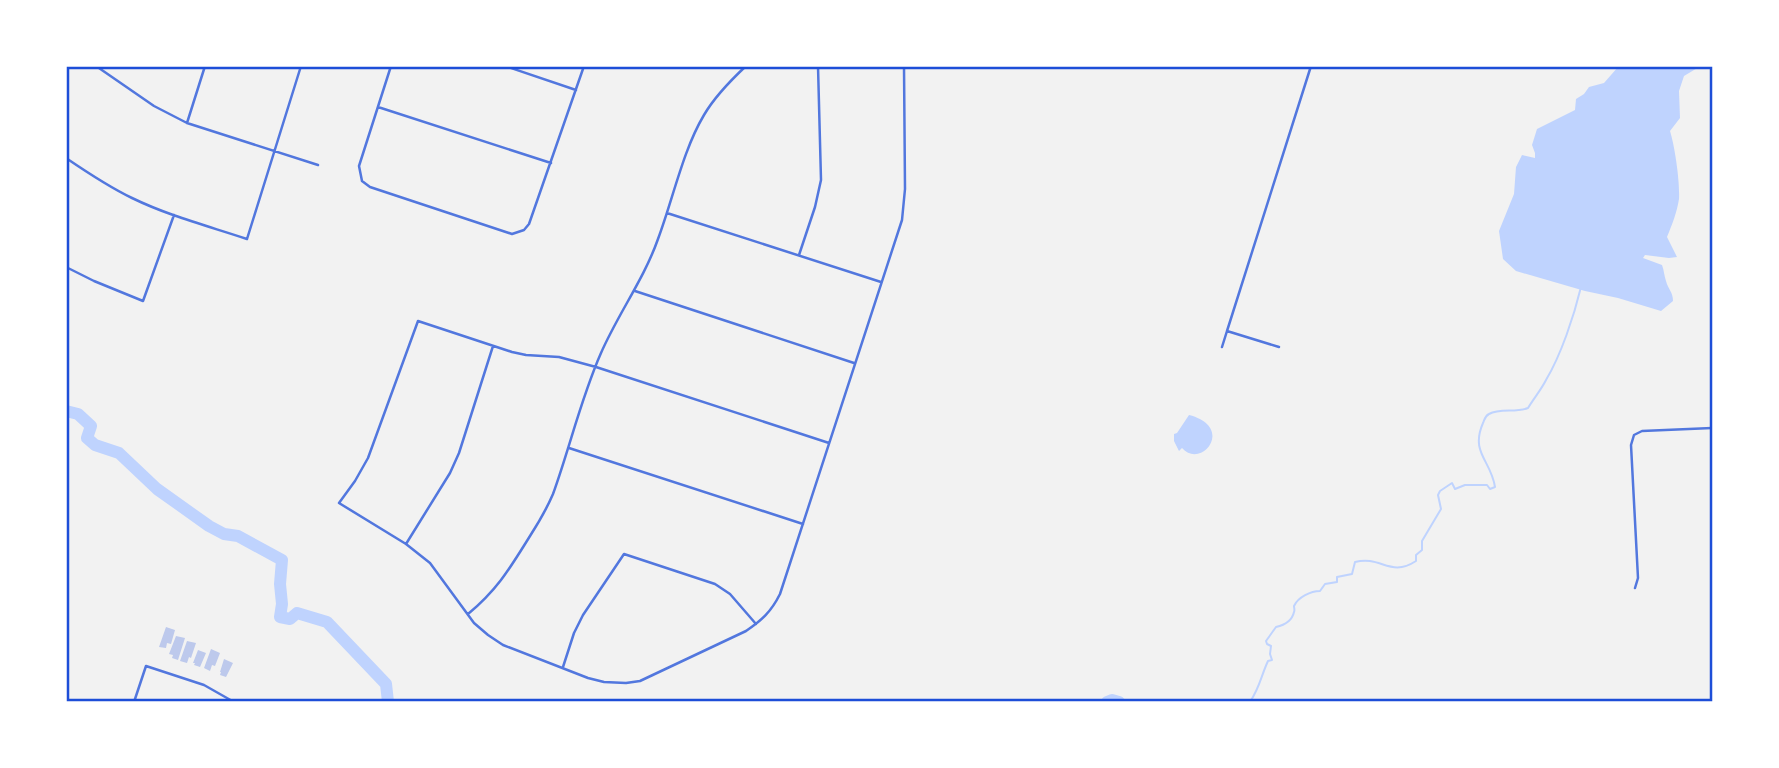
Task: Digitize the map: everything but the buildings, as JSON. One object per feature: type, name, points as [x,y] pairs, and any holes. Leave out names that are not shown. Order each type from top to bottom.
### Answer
[{"type":"street","points":[[96,66],[154,106],[187,123],[318,165]]},
{"type":"street","points":[[187,123],[205,66]]},
{"type":"street","points":[[66,158],[133,199],[247,239],[301,66]]},
{"type":"street","points":[[391,66],[359,166],[362,181],[370,187],[512,234],[524,230],[529,224],[584,66]]},
{"type":"street","points":[[505,66],[576,90]]},
{"type":"street","points":[[468,614],[487,598],[506,575],[540,520],[552,496],[601,353],[653,252],[694,136],[716,97],[746,66]]},
{"type":"street","points":[[799,254],[821,180],[818,66]]},
{"type":"street","points":[[829,443],[596,367],[559,357],[526,355],[418,321],[368,458],[339,503],[406,544],[430,563],[474,623],[488,635],[503,645],[604,682],[626,684],[640,681],[756,624],[772,609],[780,594],[897,236],[904,206],[904,66]]},
{"type":"street","points":[[1222,346],[1311,66]]},
{"type":"street","points":[[378,107],[551,163]]},
{"type":"street","points":[[667,212],[880,282]]},
{"type":"street","points":[[66,267],[143,301],[174,215]]},
{"type":"street","points":[[634,291],[854,363]]},
{"type":"street","points":[[1227,331],[1279,348]]},
{"type":"street","points":[[406,544],[454,463],[493,346]]},
{"type":"street","points":[[1635,588],[1638,578],[1631,445],[1634,435],[1642,431],[1713,428]]},
{"type":"street","points":[[568,447],[803,524]]},
{"type":"street","points":[[562,668],[583,615],[624,554],[715,584],[730,594],[756,624]]},
{"type":"street","points":[[134,702],[146,666],[204,685],[234,702]]},
{"type":"water","points":[[1618,67],[1699,67],[1684,76],[1679,91],[1680,118],[1670,131],[1677,165],[1679,199],[1667,237],[1677,257],[1645,255],[1643,258],[1663,267],[1673,301],[1661,311],[1516,271],[1503,259],[1499,231],[1514,194],[1516,167],[1522,155],[1535,158],[1532,145],[1537,129],[1575,110],[1576,99],[1589,87],[1604,83]]},
{"type":"water","points":[[1189,415],[1203,421],[1210,428],[1210,444],[1198,454],[1182,448],[1179,451],[1174,441],[1174,434]]},
{"type":"waterway","points":[[1250,702],[1268,661],[1272,660],[1271,646],[1266,641],[1276,627],[1290,620],[1298,600],[1309,593],[1320,591],[1325,584],[1337,582],[1337,577],[1352,574],[1355,562],[1372,561],[1399,567],[1416,561],[1416,555],[1422,550],[1422,541],[1441,509],[1438,495],[1440,491],[1452,483],[1455,489],[1465,485],[1487,485],[1490,489],[1495,487],[1480,449],[1480,433],[1485,418],[1493,412],[1528,408],[1557,359],[1581,287]]},
{"type":"waterway","points":[[66,411],[78,414],[91,426],[87,438],[95,445],[119,453],[157,489],[209,526],[224,534],[238,536],[282,560],[280,617],[290,619],[297,613],[327,622],[386,684],[388,702]]},
{"type":"waterway","points":[[1107,702],[1119,702]]}]
